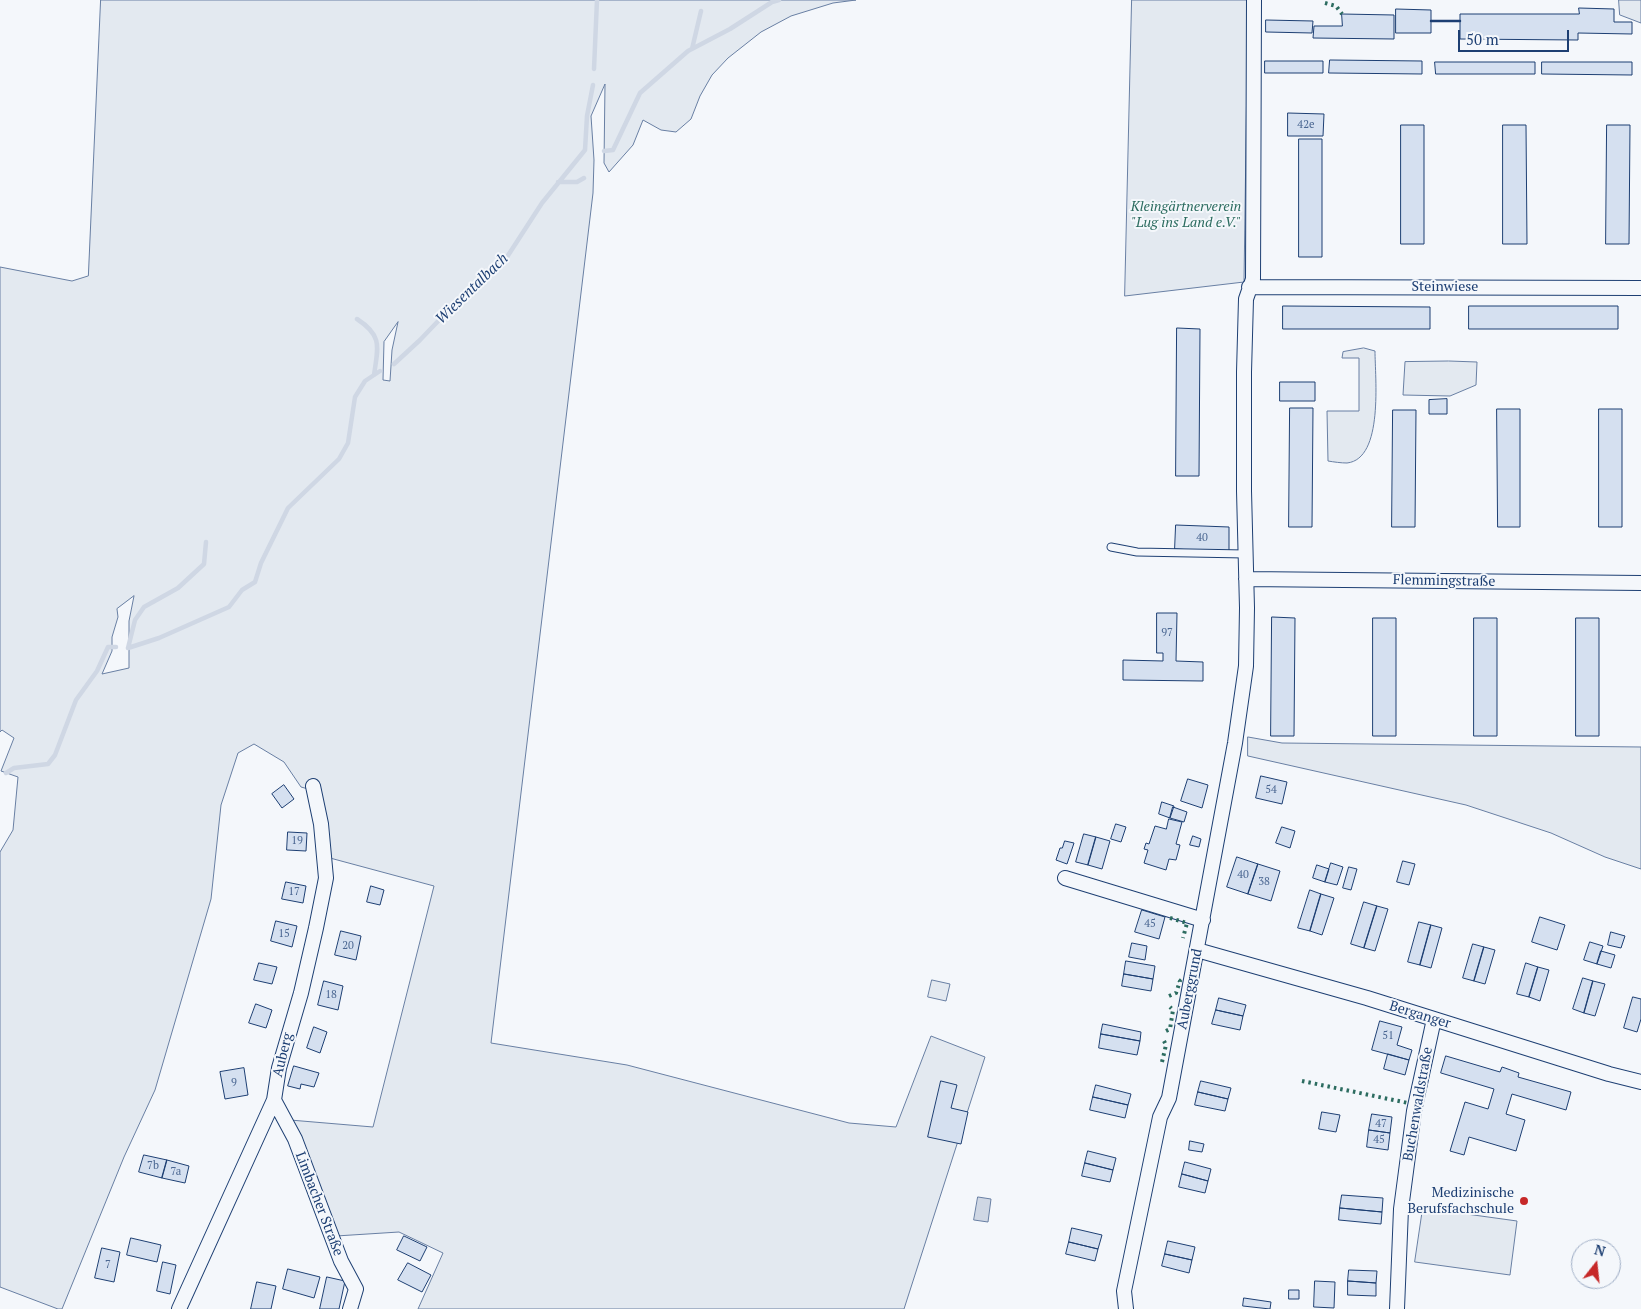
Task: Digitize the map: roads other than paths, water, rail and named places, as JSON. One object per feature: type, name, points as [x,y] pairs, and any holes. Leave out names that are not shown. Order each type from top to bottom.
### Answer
[{"type":"street","points":[[1246,579],[1244,372],[1246,299],[1252,279],[1254,0]]},
{"type":"street","name":"Steinwiese","points":[[1249,287],[1641,288]]},
{"type":"street","name":"Flemmingstraße","points":[[1246,579],[1641,583]]},
{"type":"street","name":"Auberggrund","points":[[1126,1309],[1124,1291],[1160,1117],[1170,1098],[1235,743],[1246,666],[1246,579]]},
{"type":"street","name":"Auberg","points":[[179,1309],[274,1100],[279,1068],[308,965],[326,878],[321,824],[313,786]]},
{"type":"street","points":[[1065,878],[1203,920]]},
{"type":"street","name":"Berganger","points":[[1197,950],[1641,1082]]},
{"type":"street","name":"Buchenwaldstraße","points":[[1398,1309],[1401,1209],[1414,1111],[1434,1019]]},
{"type":"street","name":"Limbacher Straße","points":[[274,1100],[295,1139],[341,1261],[356,1290],[350,1309]]},
{"type":"lane","points":[[1112,547],[1137,552],[1245,554]]},
{"type":"waterway","points":[[594,69],[597,0]]},
{"type":"waterway","name":"Wiesentalbach","points":[[604,151],[613,150],[640,93],[688,51],[730,29],[772,2],[779,0]]},
{"type":"waterway","points":[[692,49],[701,11]]},
{"type":"waterway","name":"Wiesentalbach","points":[[394,364],[464,294],[507,257],[542,203],[585,150],[587,116],[593,85]]},
{"type":"waterway","points":[[558,182],[577,182],[584,178]]},
{"type":"waterway","points":[[357,319],[371,331],[377,343],[374,375]]},
{"type":"waterway","name":"Wiesentalbach","points":[[128,648],[159,638],[229,607],[242,590],[255,582],[261,563],[288,508],[339,459],[348,443],[355,397],[365,381],[380,371]]},
{"type":"waterway","points":[[128,648],[135,620],[144,607],[178,588],[204,564],[206,542]]},
{"type":"waterway","name":"Wiesentalbach","points":[[6,773],[14,768],[48,764],[55,755],[76,700],[97,671],[108,647],[116,647]]},
{"type":"place","name":"Medizinische Berufsfachschule","points":[[1524,1201]]},
{"type":"park label","name":"Kleingärtnerverein \"Lug ins Land e.V.\"","points":[[1186,216]]}]
